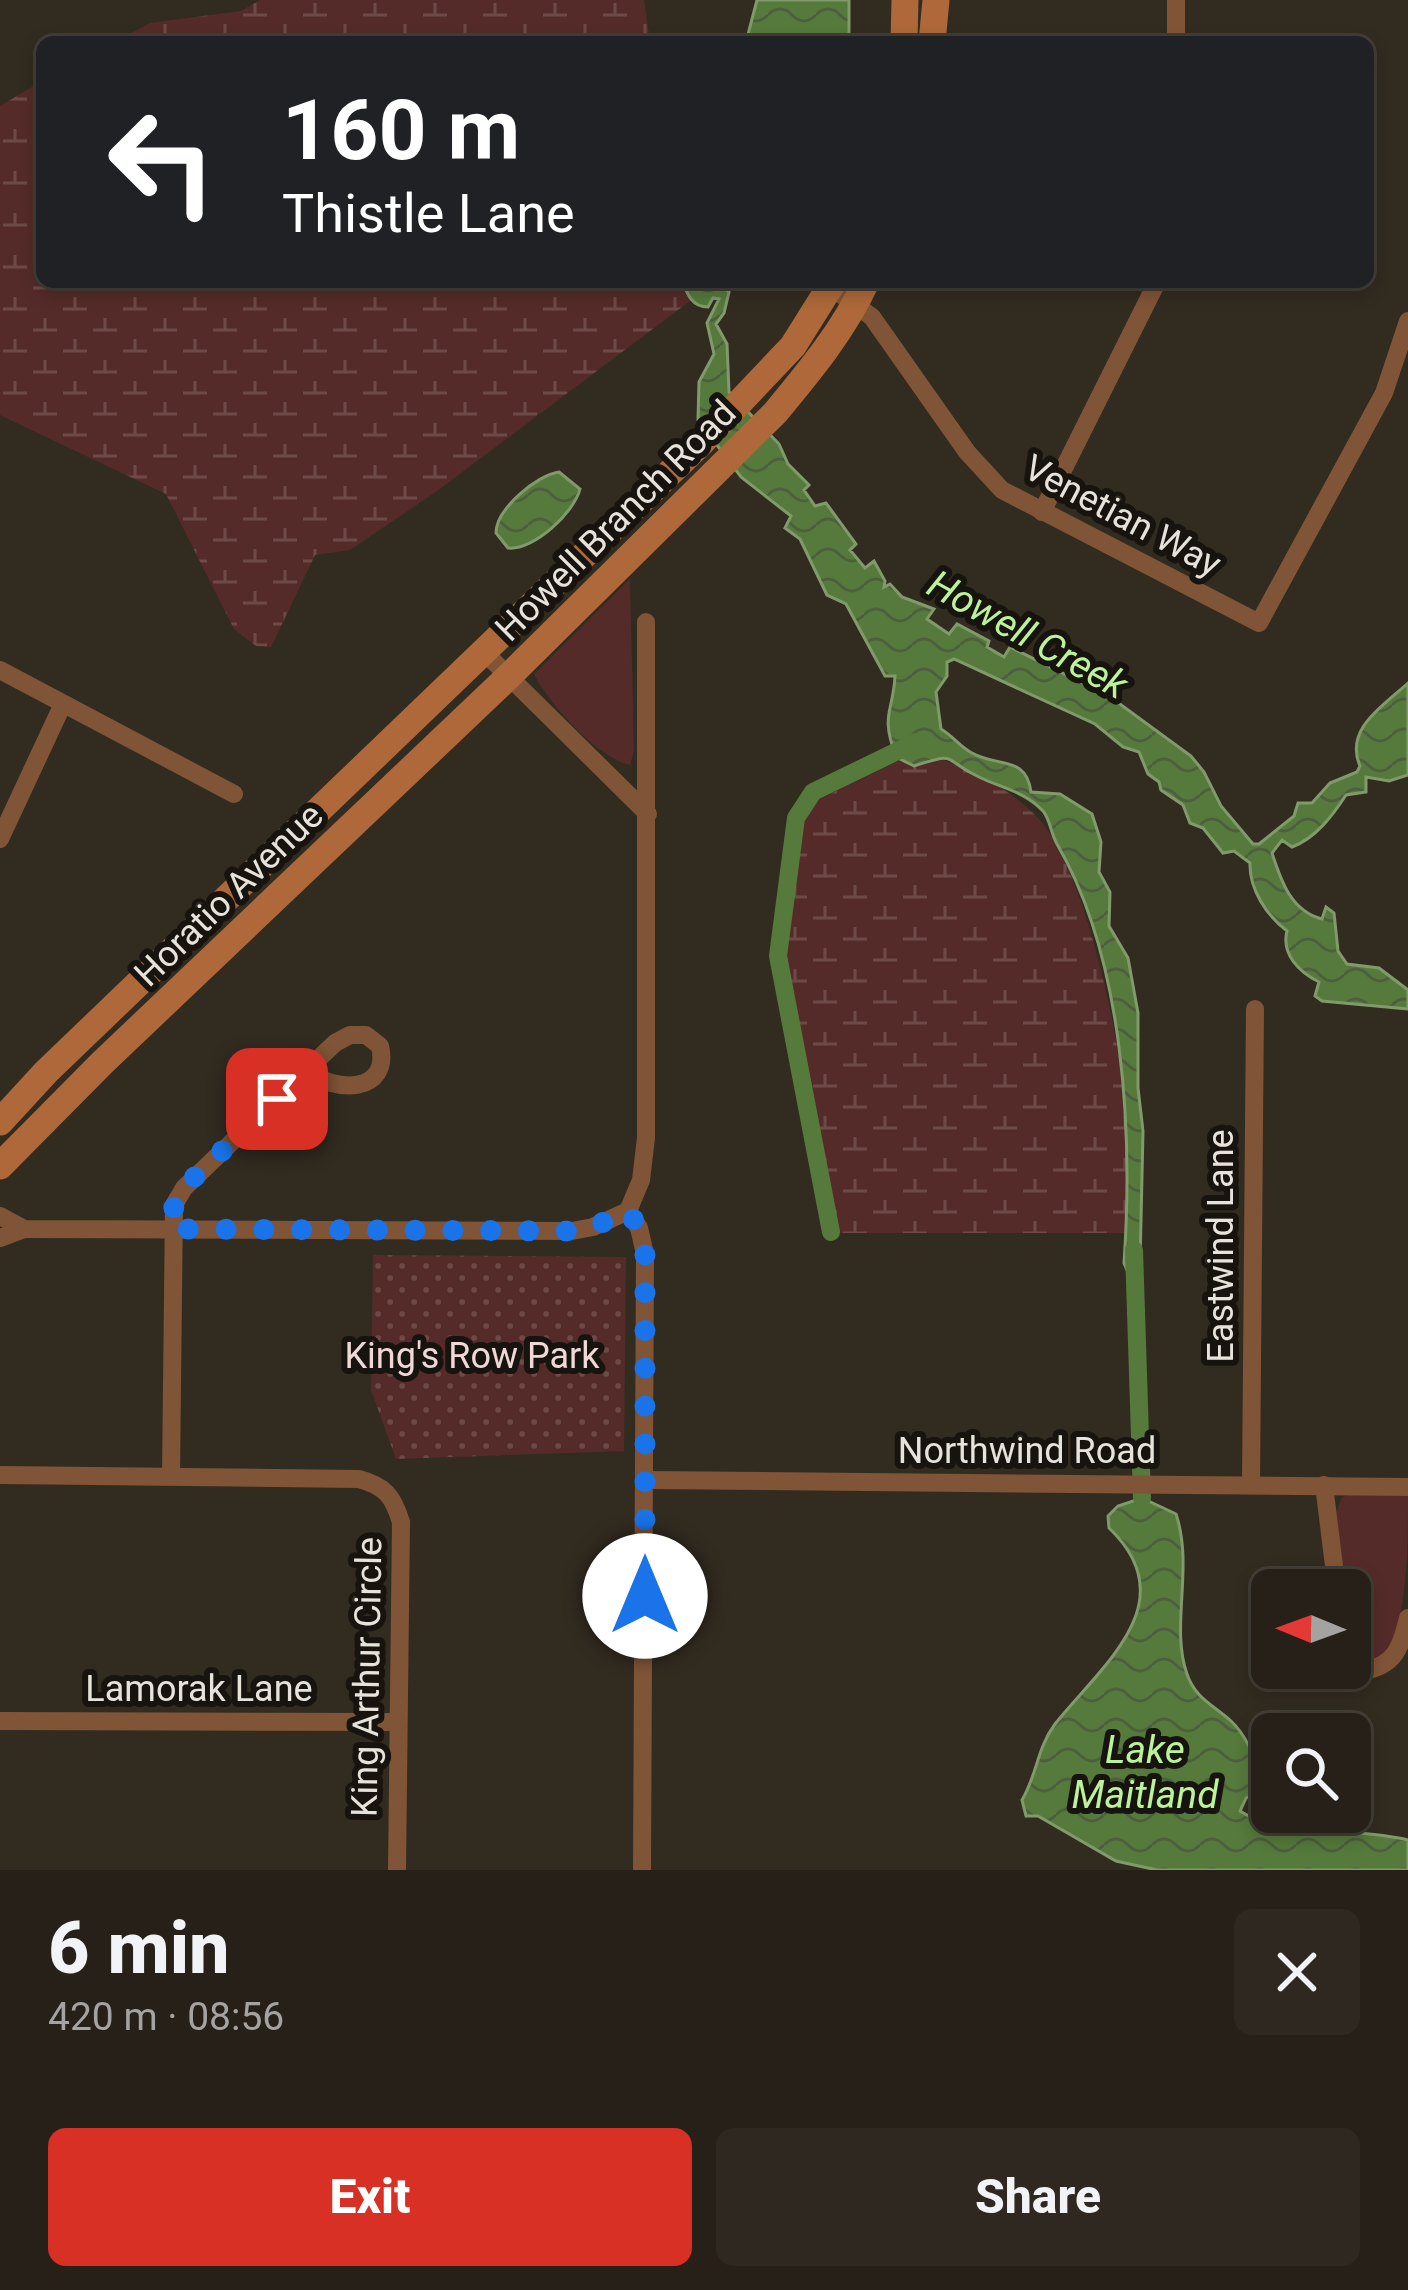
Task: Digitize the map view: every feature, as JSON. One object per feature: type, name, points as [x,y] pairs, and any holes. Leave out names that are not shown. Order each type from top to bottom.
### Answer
[{"type":"main road","points":[[904,36],[905,0]]},
{"type":"main road","points":[[932,36],[935,0]]},
{"type":"main road","name":"Howell Branch Road","points":[[484,653],[751,393],[793,346],[830,288]]},
{"type":"main road","name":"Howell Branch Road","points":[[508,676],[775,413],[811,369],[861,293]]},
{"type":"main road","name":"Horatio Avenue","points":[[0,1122],[46,1072],[484,653]]},
{"type":"main road","name":"Horatio Avenue","points":[[0,1166],[508,676]]},
{"type":"main road","points":[[217,910],[239,933]]},
{"type":"street","points":[[1176,0],[1176,36]]},
{"type":"street","points":[[1042,512],[1154,288]]},
{"type":"street","name":"Venetian Way","points":[[861,293],[872,316],[967,452],[1002,490],[1258,623],[1384,393],[1408,321]]},
{"type":"street","points":[[0,1238],[24,1229],[572,1231],[628,1211],[641,1180],[646,1138],[646,622]]},
{"type":"street","points":[[484,653],[508,676]]},
{"type":"street","points":[[0,670],[234,794]]},
{"type":"street","name":"Howell Branch Road","points":[[508,676],[648,814]]},
{"type":"street","points":[[0,839],[62,706]]},
{"type":"street","name":"Eastwind Lane","points":[[1251,1484],[1255,1009]]},
{"type":"street","points":[[171,1476],[174,1205],[184,1187],[308,1070]]},
{"type":"street","points":[[628,1211],[639,1228],[645,1254],[643,1870]]},
{"type":"street","points":[[0,1216],[24,1229]]},
{"type":"street","name":"King Arthur Circle","points":[[0,1475],[359,1479],[382,1486],[401,1522],[397,1870]]},
{"type":"street","name":"Northwind Road","points":[[646,1480],[1408,1487]]},
{"type":"street","points":[[1324,1485],[1334,1569]]},
{"type":"street","points":[[1371,1669],[1394,1658],[1408,1618]]},
{"type":"street","name":"Lamorak Lane","points":[[0,1721],[398,1722]]},
{"type":"green space","points":[[260,0],[644,0],[649,36],[125,36],[150,23],[241,11]]},
{"type":"green space","points":[[36,85],[36,288],[706,289],[437,491],[350,550],[315,555],[271,647],[256,646],[234,629],[166,494],[0,415],[0,106]]},
{"type":"green space","points":[[630,579],[634,751],[630,765],[604,752],[576,728],[534,674]]},
{"type":"green space","points":[[919,751],[983,777],[1026,806],[1055,842],[1070,874],[1097,954],[1122,1075],[1126,1233],[828,1233],[778,957],[797,810]]},
{"type":"green space","name":"King's Row Park","points":[[373,1255],[626,1257],[624,1451],[396,1459],[371,1390]]},
{"type":"green space","points":[[1408,1496],[1399,1621],[1391,1646],[1376,1659],[1371,1659],[1371,1569],[1343,1569],[1336,1513],[1342,1497]]},
{"type":"water","points":[[757,0],[849,0],[849,36],[748,36]]},
{"type":"water","points":[[685,288],[729,292],[716,324],[727,344],[729,392],[779,444],[788,464],[809,485],[804,490],[815,506],[826,503],[856,544],[850,550],[865,568],[874,561],[884,587],[890,584],[902,597],[934,609],[927,619],[949,634],[957,624],[989,641],[987,647],[1004,657],[1010,647],[1109,696],[1191,756],[1221,806],[1253,844],[1294,816],[1298,803],[1312,803],[1330,783],[1357,772],[1357,741],[1362,730],[1408,683],[1408,775],[1389,781],[1366,777],[1366,792],[1346,795],[1309,838],[1292,847],[1282,840],[1272,853],[1284,884],[1302,909],[1322,919],[1326,907],[1334,913],[1338,951],[1347,964],[1379,968],[1408,990],[1408,1009],[1322,1001],[1315,996],[1319,982],[1289,955],[1287,931],[1261,901],[1250,863],[1234,851],[1223,853],[1203,828],[1190,823],[1183,805],[1148,774],[1139,752],[1123,747],[1095,724],[954,659],[947,662],[947,676],[936,692],[941,729],[972,753],[1017,767],[1031,792],[1060,794],[1092,814],[1101,842],[1099,872],[1110,892],[1109,926],[1128,958],[1138,1013],[1143,1131],[1140,1265],[1127,1270],[1124,1263],[1127,1158],[1110,992],[1097,939],[1047,818],[1028,799],[949,759],[914,766],[896,757],[888,722],[895,676],[885,676],[846,604],[827,595],[800,539],[785,528],[791,516],[741,477],[698,420],[699,382],[714,354],[707,323],[719,299],[713,298],[708,307],[688,295]]},
{"type":"water","points":[[559,472],[580,489],[570,509],[540,537],[508,548],[496,533],[503,514],[529,486]]},
{"type":"water","name":"Lake Maitland","points":[[1142,1498],[1176,1514],[1183,1555],[1182,1656],[1190,1682],[1248,1744],[1251,1795],[1240,1811],[1251,1816],[1251,1833],[1358,1833],[1408,1840],[1408,1870],[1157,1870],[1116,1861],[1038,1816],[1026,1816],[1022,1800],[1049,1733],[1113,1656],[1138,1607],[1140,1582],[1131,1555],[1109,1528],[1108,1516],[1118,1506]]},
{"type":"waterway","points":[[831,1232],[778,956],[796,818],[813,792],[916,742]]},
{"type":"waterway","points":[[1134,1250],[1142,1498]]},
{"type":"route","points":[[277,1099],[184,1187],[174,1205],[172,1229],[572,1231],[628,1211],[639,1228],[645,1254],[645,1596]]},
{"type":"water label","name":"Howell Creek","points":[[1028,634]]}]
